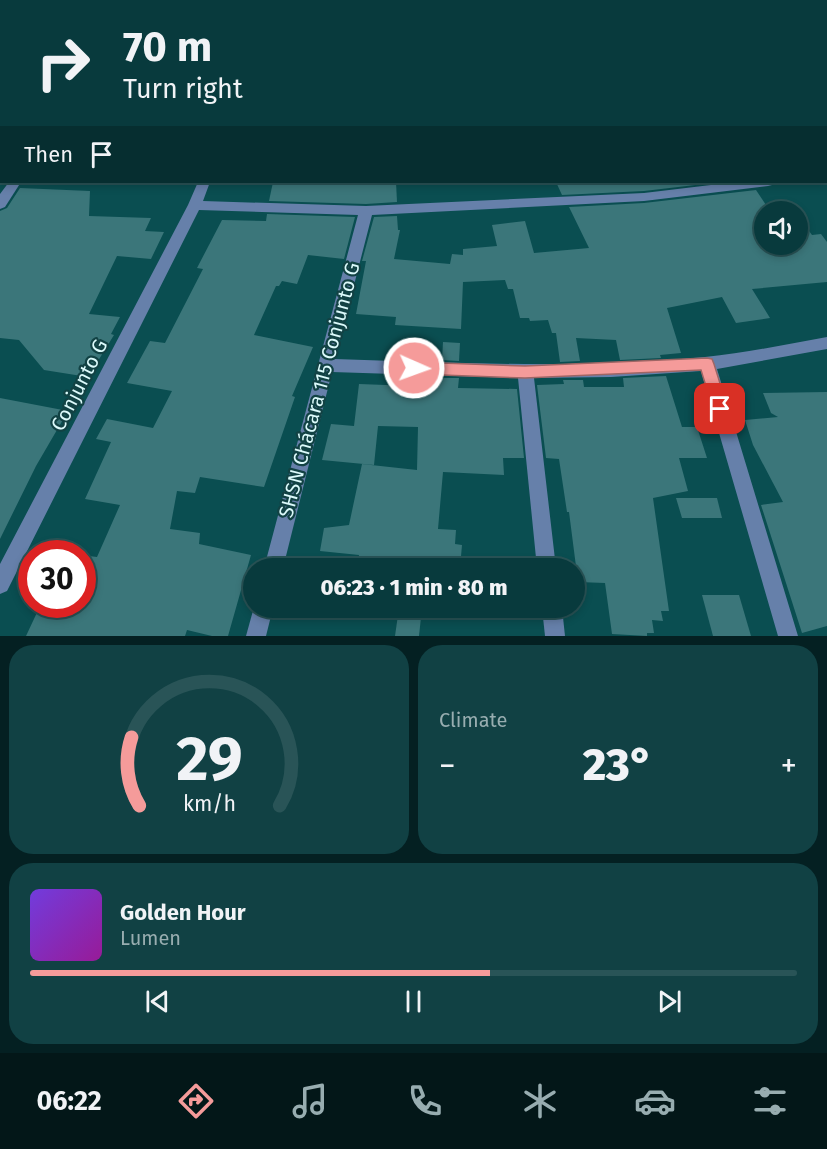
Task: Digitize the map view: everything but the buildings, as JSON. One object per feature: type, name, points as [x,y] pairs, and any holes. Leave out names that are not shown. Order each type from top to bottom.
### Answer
[{"type":"street","points":[[0,204],[14,183]]},
{"type":"street","name":"Conjunto G","points":[[0,584],[195,206],[204,183]]},
{"type":"street","points":[[195,206],[366,211],[644,197],[760,183]]},
{"type":"street","name":"SHSN Chácara 115 Conjunto G","points":[[276,558],[366,211]]},
{"type":"street","points":[[325,365],[525,372],[707,364],[827,343]]},
{"type":"street","points":[[707,364],[789,636]]},
{"type":"street","points":[[525,372],[546,558]]},
{"type":"street","points":[[256,636],[260,618]]},
{"type":"street","points":[[553,618],[555,636]]},
{"type":"route","points":[[414,368],[525,372],[707,364],[720,409]]}]
